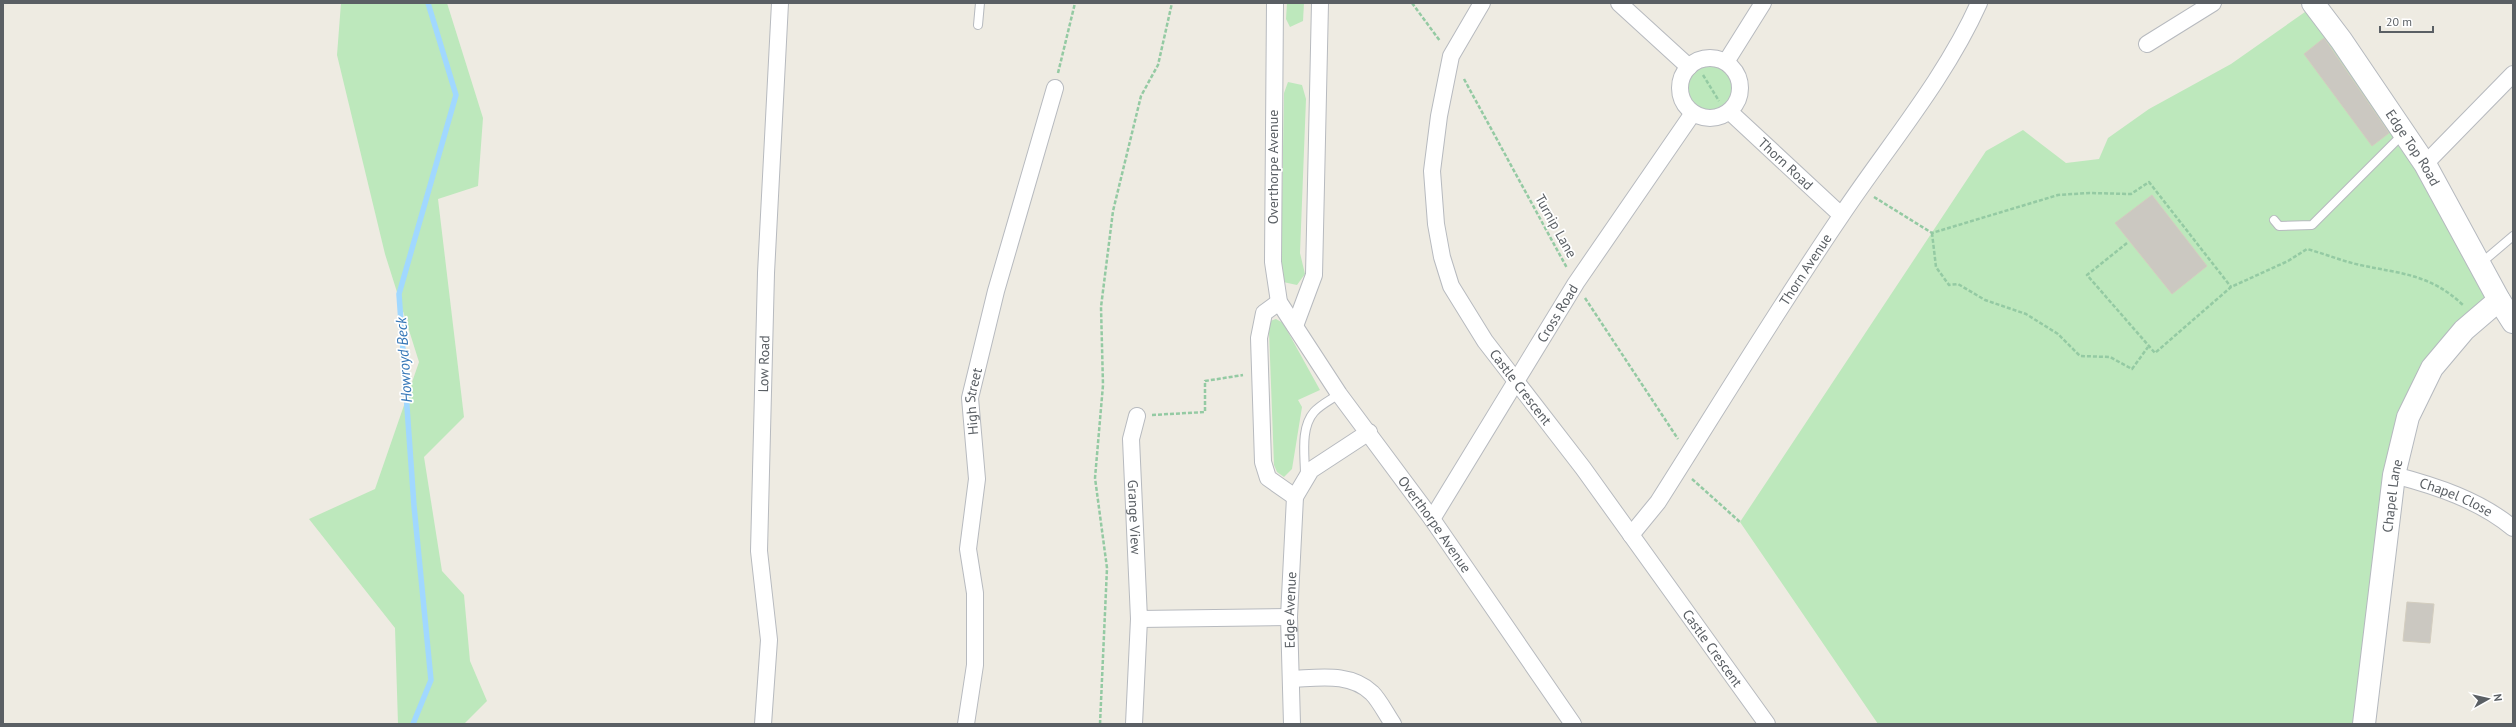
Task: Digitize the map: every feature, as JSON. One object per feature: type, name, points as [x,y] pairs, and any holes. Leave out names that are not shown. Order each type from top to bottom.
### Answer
[{"type":"street","name":"Low Road","points":[[763,724],[769,640],[759,551],[766,273],[780,3]]},
{"type":"street","name":"Overthorpe Avenue","points":[[1275,3],[1273,262],[1279,302],[1340,394],[1370,432],[1432,519],[1573,724]]},
{"type":"street","points":[[1295,326],[1314,275],[1320,3]]},
{"type":"street","name":"Castle Crescent","points":[[1482,3],[1451,56],[1439,116],[1432,171],[1436,224],[1442,257],[1451,286],[1484,341],[1583,468],[1767,724]]},
{"type":"street","points":[[1619,3],[1692,65]]},
{"type":"street","points":[[1726,62],[1763,3]]},
{"type":"street","name":"Thorn Avenue","points":[[1631,535],[1658,502],[1841,215],[1901,132],[1969,25],[1979,3]]},
{"type":"street","points":[[2147,44],[2213,3]]},
{"type":"street","name":"Edge Top Road","points":[[2313,3],[2405,132],[2425,164],[2499,300],[2513,322]]},
{"type":"street","points":[[1713,58],[1726,62],[1735,71],[1740,88],[1740,97],[1729,112],[1712,118],[1693,113],[1682,100],[1680,91],[1681,82],[1692,65],[1713,58]]},
{"type":"street","points":[[2425,164],[2513,74]]},
{"type":"street","name":"High Street","points":[[966,724],[975,665],[975,593],[968,549],[977,479],[970,398],[996,291],[1055,88]]},
{"type":"street","name":"Thorn Road","points":[[1729,112],[1841,215]]},
{"type":"street","name":"Cross Road","points":[[1432,519],[1576,283],[1693,113]]},
{"type":"street","name":"Chapel Lane","points":[[2364,724],[2394,475],[2408,417],[2432,368],[2464,330],[2499,300]]},
{"type":"street","points":[[1279,302],[1264,313],[1259,338],[1264,462],[1268,478],[1295,497],[1311,470],[1370,432]]},
{"type":"street","name":"Grange View","points":[[1134,724],[1139,620],[1131,440],[1137,416]]},
{"type":"street","name":"Chapel Close","points":[[2394,475],[2437,487],[2469,500],[2513,528]]},
{"type":"street","name":"Edge Avenue","points":[[1292,724],[1289,617],[1295,497]]},
{"type":"street","points":[[1139,620],[1289,617]]},
{"type":"street","points":[[1291,680],[1333,678],[1354,680],[1372,693],[1393,724]]},
{"type":"lane","points":[[978,25],[980,3]]},
{"type":"lane","points":[[2274,220],[2278,226],[2312,225],[2405,132]]},
{"type":"lane","points":[[2480,264],[2513,236]]},
{"type":"lane","points":[[1306,480],[1304,442],[1308,424],[1314,412],[1340,394]]},
{"type":"path","points":[[1055,88],[1075,3]]},
{"type":"path","points":[[1100,724],[1107,568],[1095,478],[1103,385],[1101,307],[1113,211],[1141,96],[1158,65],[1172,3]]},
{"type":"path","name":"Turnip Lane","points":[[1412,3],[1451,56],[1576,283],[1688,455]]},
{"type":"path","points":[[1692,65],[1729,112]]},
{"type":"path","points":[[1860,188],[1932,233],[2058,195],[2090,193],[2131,194],[2149,182],[2231,287]]},
{"type":"path","points":[[1932,233],[1936,267],[1949,285],[1958,284],[1985,300],[2026,314],[2058,334],[2080,356],[2110,358],[2132,369],[2149,347]]},
{"type":"path","points":[[2127,243],[2087,275],[2155,354],[2231,287],[2288,262],[2307,249],[2360,265],[2414,275],[2449,292],[2477,318]]},
{"type":"path","points":[[1137,416],[1205,412],[1205,381],[1260,373]]},
{"type":"path","points":[[1679,469],[1740,522]]},
{"type":"green space","points":[[341,3],[447,3],[483,118],[478,186],[438,199],[464,417],[424,457],[442,571],[464,595],[470,661],[487,701],[464,724],[398,724],[395,628],[309,519],[375,489],[419,362],[385,254],[337,55]]},
{"type":"green space","points":[[1287,3],[1304,3],[1303,21],[1290,27],[1286,19]]},
{"type":"green space","points":[[2315,5],[2499,300],[2408,417],[2364,724],[1878,724],[1740,522],[1986,151],[2023,130],[2066,163],[2099,159],[2108,138],[2149,109],[2231,64]]},
{"type":"green space","points":[[1710,58],[1727,63],[1735,71],[1740,88],[1735,105],[1727,113],[1710,118],[1693,113],[1685,105],[1680,88],[1685,71],[1693,63]]},
{"type":"green space","points":[[1288,82],[1302,85],[1306,99],[1300,253],[1305,274],[1297,285],[1283,282],[1281,264],[1284,93]]},
{"type":"green space","points":[[1276,319],[1283,323],[1320,390],[1298,400],[1302,407],[1292,469],[1284,477],[1277,472],[1274,465],[1269,331],[1270,321]]},
{"type":"building","points":[[2324,38],[2389,133],[2372,146],[2304,54]]},
{"type":"building","points":[[2152,195],[2207,266],[2172,294],[2115,223]]},
{"type":"building","points":[[2407,602],[2434,604],[2430,643],[2403,641]]},
{"type":"waterway","name":"Howroyd Beck","points":[[413,724],[431,680],[414,506],[399,294],[456,95],[428,3]]}]
